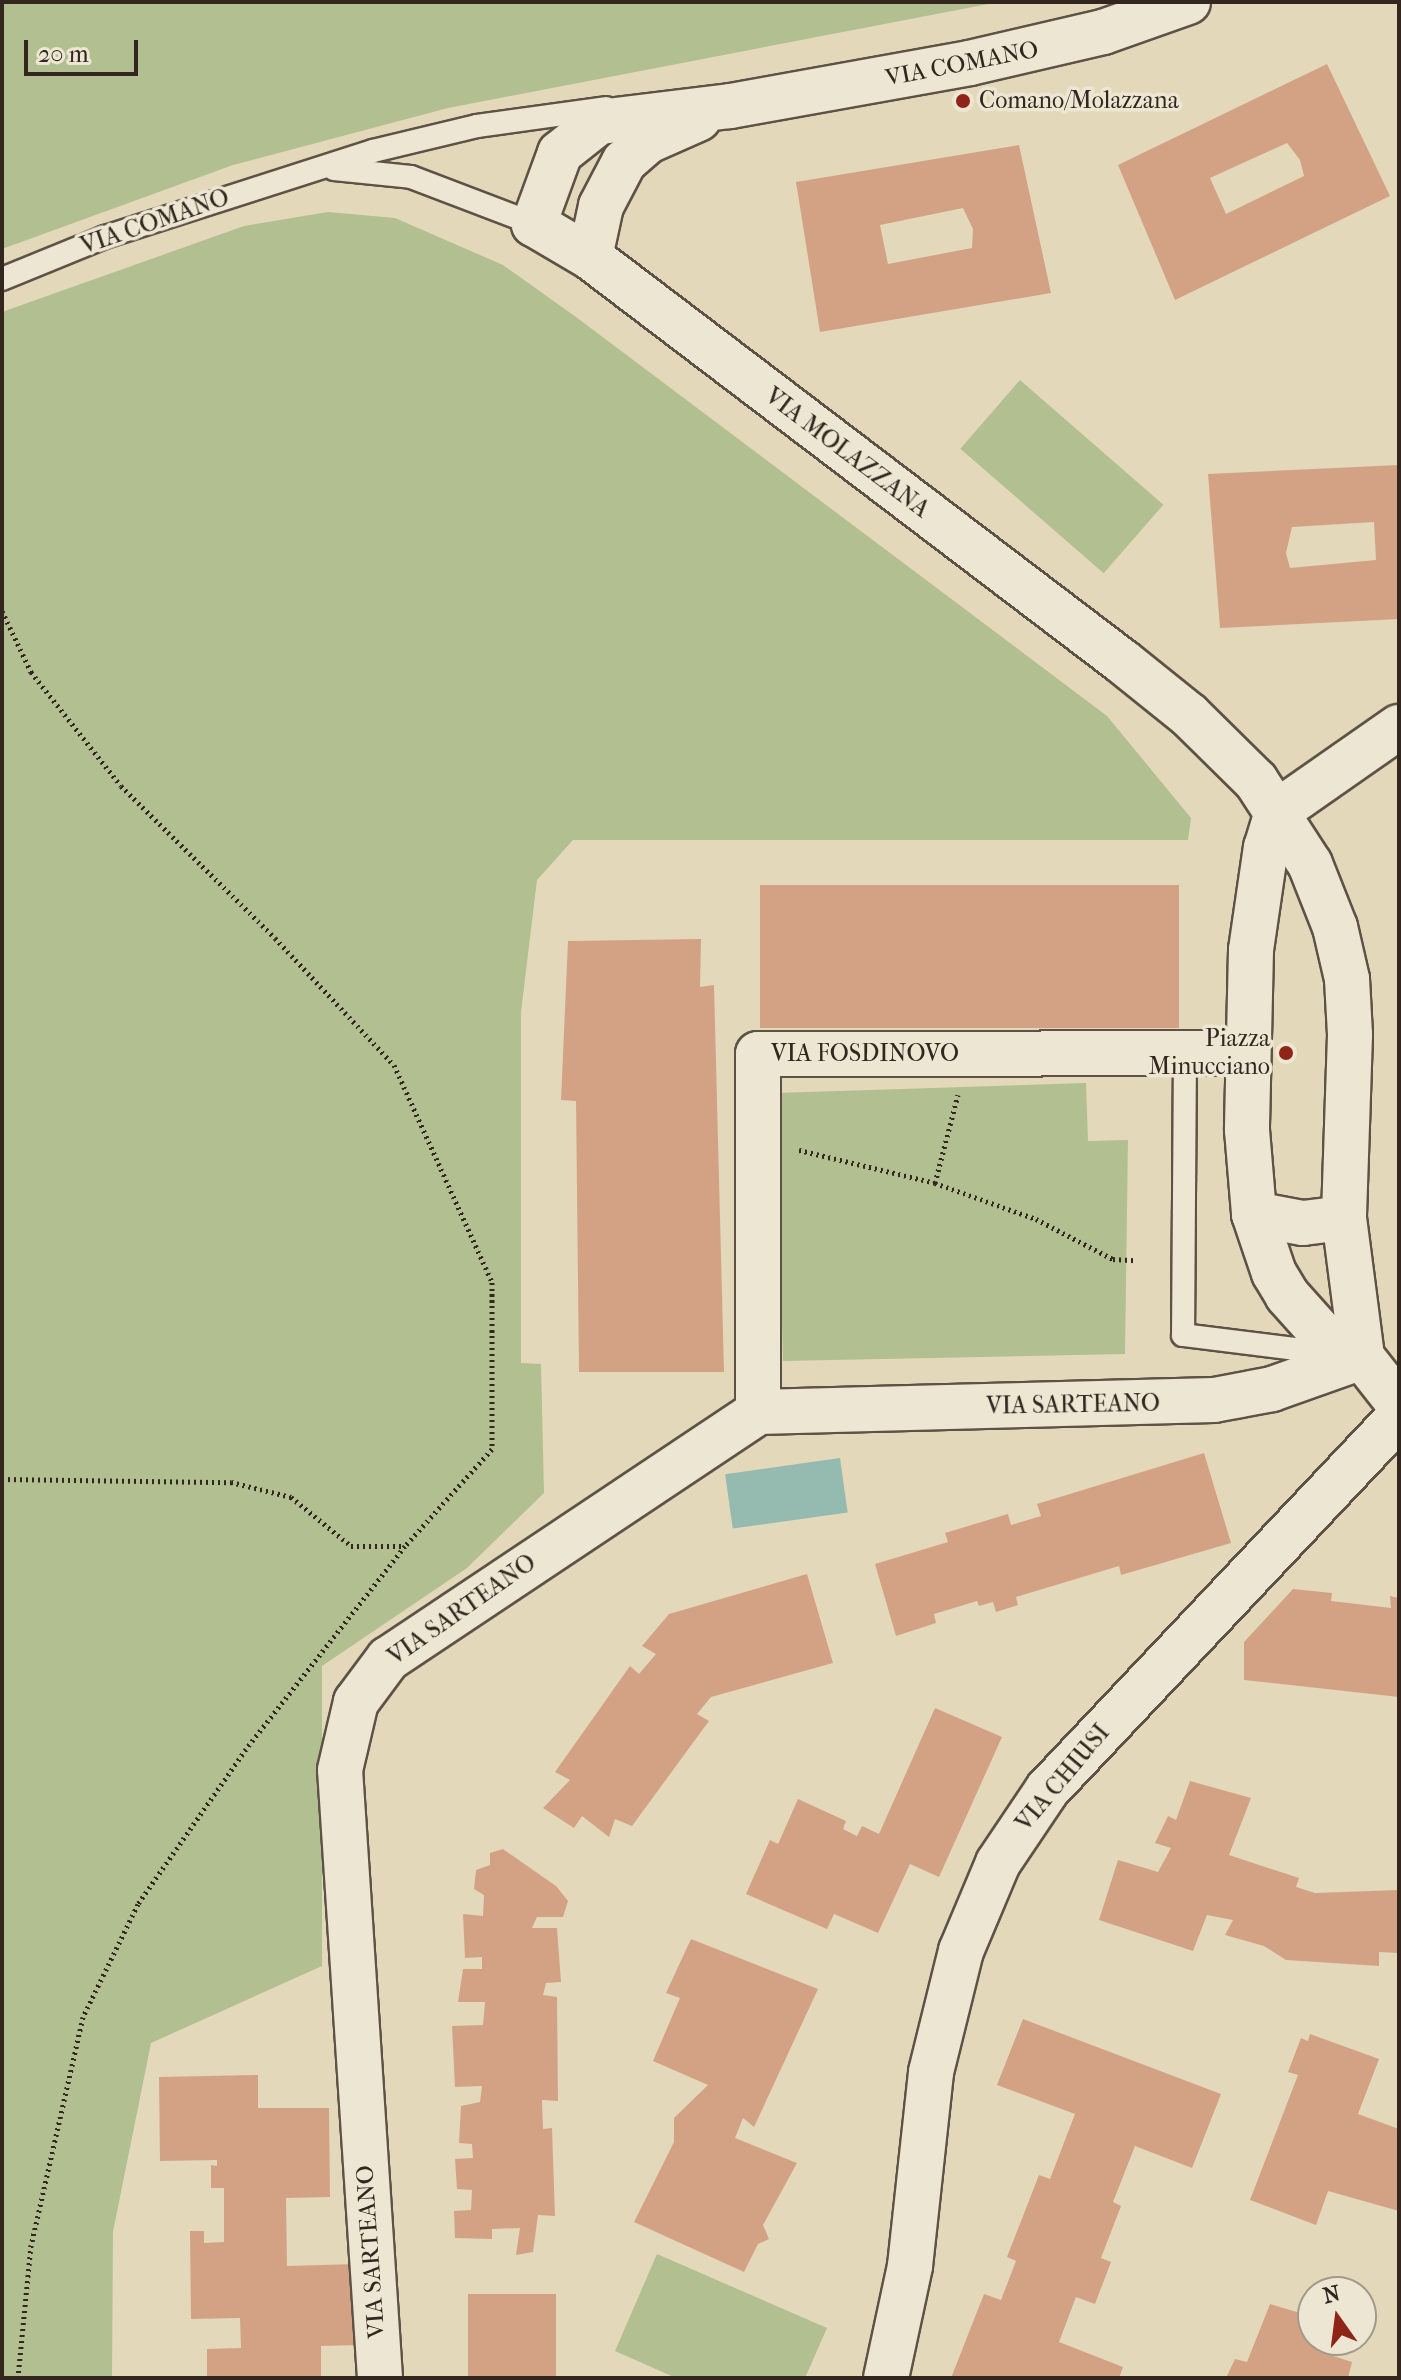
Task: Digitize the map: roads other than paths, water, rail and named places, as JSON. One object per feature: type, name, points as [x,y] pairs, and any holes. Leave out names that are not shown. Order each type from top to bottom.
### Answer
[{"type":"street","name":"VIA COMANO","points":[[534,224],[560,153],[585,128],[635,114],[730,106],[1060,44],[1188,2]]},
{"type":"street","points":[[590,257],[601,206],[633,152],[666,132],[730,106]]},
{"type":"street","name":"VIA MOLAZZANA","points":[[534,224],[590,257],[1123,662],[1221,746],[1277,812]]},
{"type":"street","points":[[1399,727],[1277,812],[1254,915],[1248,1053],[1254,1214],[1287,1295],[1322,1334],[1362,1357],[1399,1404]]},
{"type":"street","points":[[1277,812],[1322,890],[1347,979],[1350,1035],[1344,1218],[1362,1357]]},
{"type":"street","points":[[1185,1054],[1248,1053]]},
{"type":"street","name":"VIA FOSDINOVO","points":[[758,1412],[758,1054],[1185,1054]]},
{"type":"street","points":[[1254,1214],[1303,1223],[1344,1218]]},
{"type":"street","name":"VIA SARTEANO","points":[[380,2378],[340,1770],[356,1702],[370,1679],[405,1645],[758,1412],[1175,1403],[1272,1389],[1362,1357]]},
{"type":"street","name":"VIA CHIUSI","points":[[886,2378],[910,2266],[934,2056],[961,1951],[998,1863],[1047,1790],[1399,1417]]},
{"type":"lane","name":"VIA COMANO","points":[[2,279],[105,237],[309,170],[413,140],[577,111],[676,101],[730,106]]},
{"type":"lane","name":"VIA COMANO","points":[[309,170],[383,171],[454,190]]},
{"type":"lane","name":"VIA MOLAZZANA","points":[[454,190],[534,224]]},
{"type":"lane","points":[[1185,1054],[1183,1335],[1362,1357]]},
{"type":"water","points":[[840,1458],[848,1512],[733,1529],[725,1474]]},
{"type":"place","name":"Comano/Molazzana","points":[[963,101]]},
{"type":"place","name":"Piazza Minucciano","points":[[1286,1053]]}]
